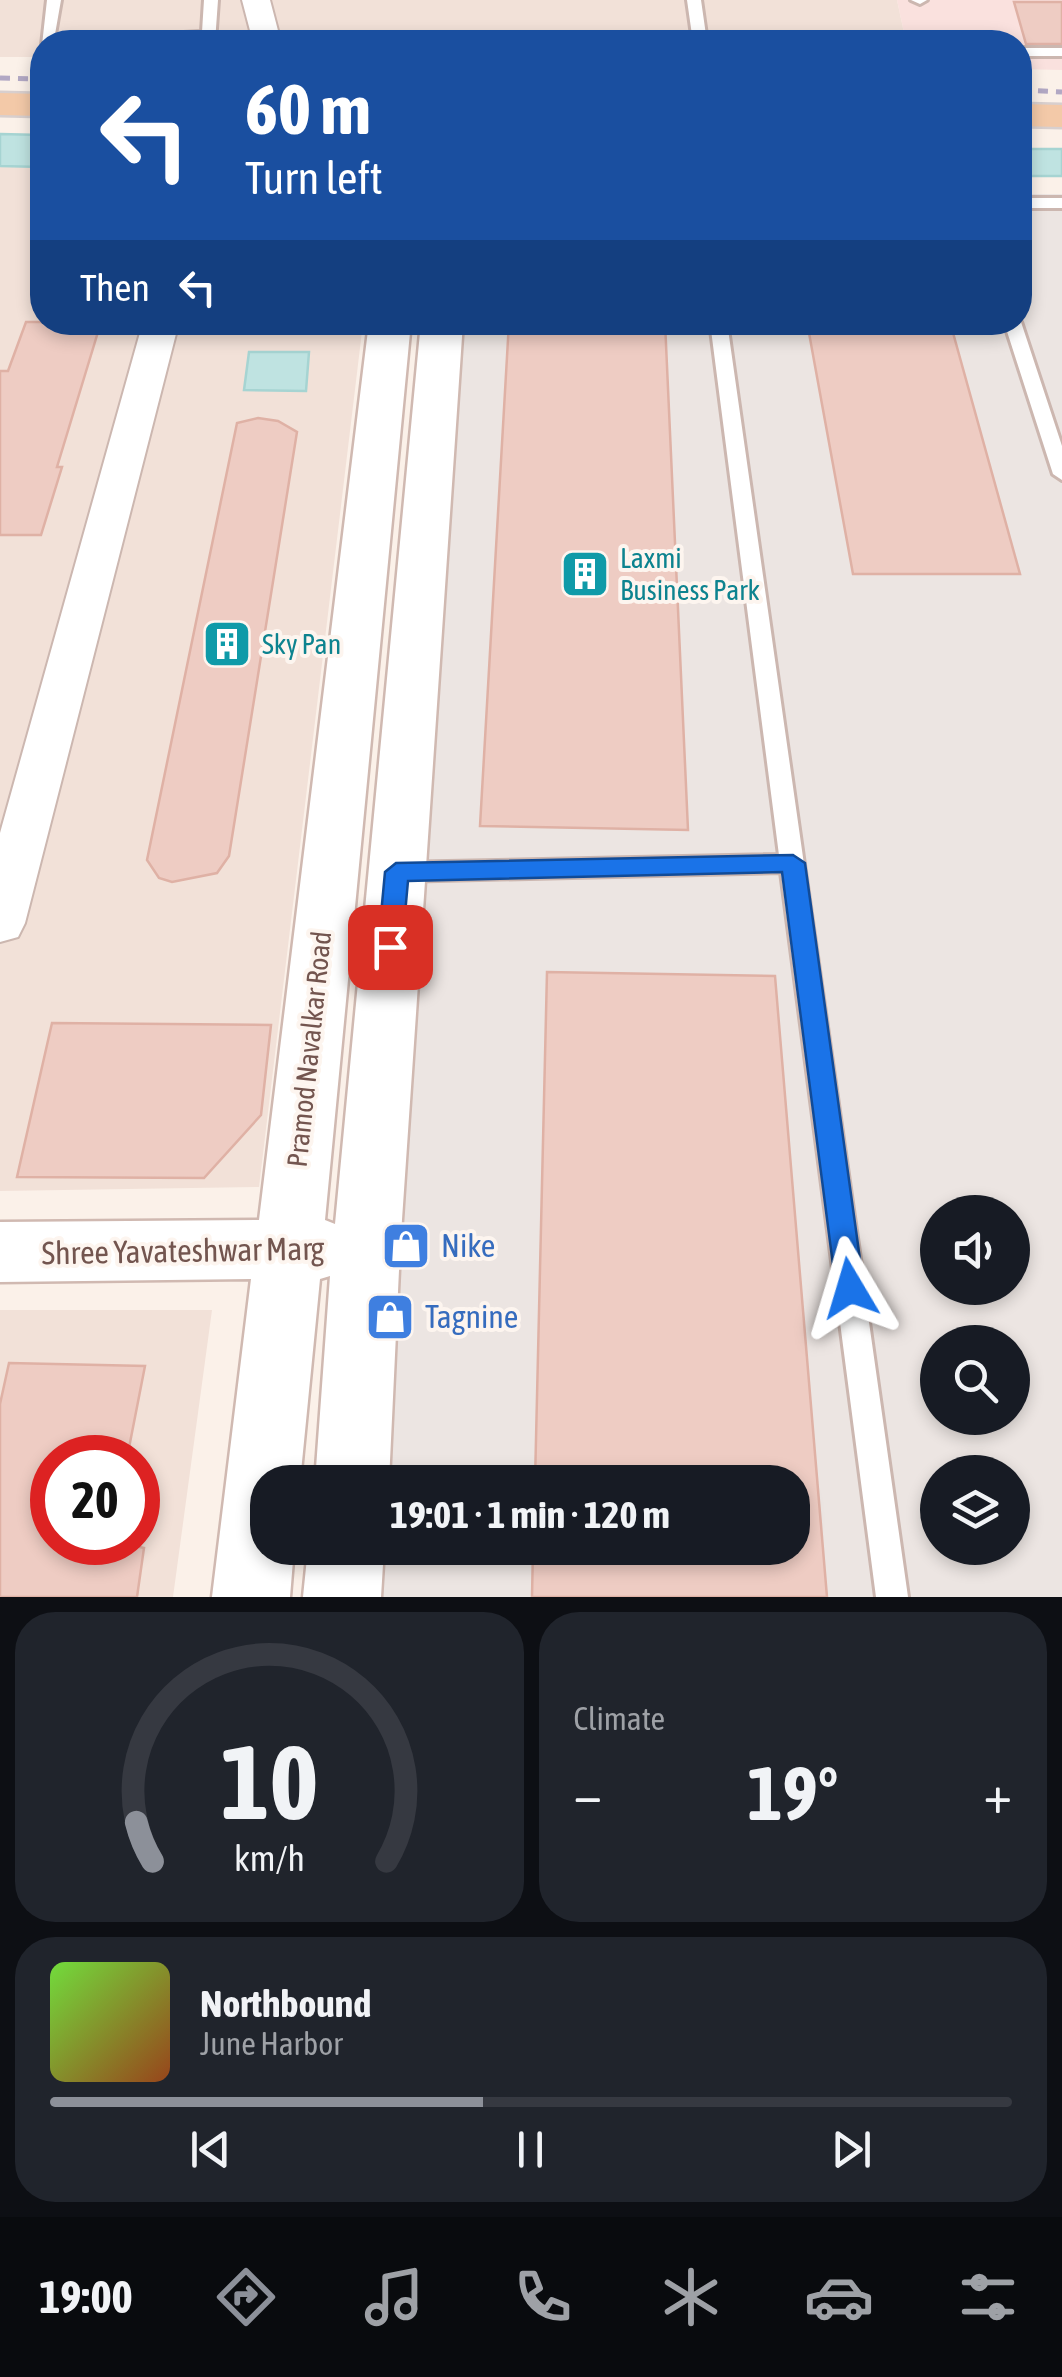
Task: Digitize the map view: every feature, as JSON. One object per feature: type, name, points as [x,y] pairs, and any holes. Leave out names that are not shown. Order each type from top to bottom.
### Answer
[{"type":"main road","points":[[0,81],[30,83]]},
{"type":"main road","points":[[0,104],[30,90]]},
{"type":"main road","points":[[1032,93],[1062,94]]},
{"type":"main road","points":[[1032,115],[1062,116]]},
{"type":"street","points":[[256,0],[264,30]]},
{"type":"street","points":[[0,923],[158,335]]},
{"type":"street","name":"Pramod Navalkar Road","points":[[251,1597],[389,335]]},
{"type":"street","points":[[353,1465],[366,1248],[441,335]]},
{"type":"street","name":"Shree Yavateshwar Marg","points":[[0,1252],[366,1248]]},
{"type":"street","points":[[342,1597],[345,1565]]},
{"type":"lane","points":[[48,30],[54,0]]},
{"type":"lane","points":[[209,30],[212,0]]},
{"type":"lane","points":[[694,0],[698,30]]},
{"type":"lane","points":[[1032,52],[1062,52]]},
{"type":"lane","points":[[1032,203],[1062,203]]},
{"type":"lane","points":[[720,335],[892,1597]]},
{"type":"lane","points":[[1016,335],[1062,474]]},
{"type":"lane","points":[[396,872],[793,863]]},
{"type":"shaded area","points":[[0,0],[897,0],[903,30],[30,30],[30,57],[0,57]]},
{"type":"shaded area","points":[[897,0],[1062,0],[1062,70],[1032,69],[1032,30],[903,30]]},
{"type":"shaded area","points":[[0,166],[30,167],[30,335],[362,335],[259,1187],[0,1191]]},
{"type":"shaded area","points":[[1032,194],[1062,194],[1062,1597],[373,1597],[375,1565],[810,1565],[810,1465],[380,1465],[444,335],[1032,335]]},
{"type":"shaded area","points":[[0,1310],[212,1310],[173,1597],[0,1597]]},
{"type":"water","points":[[0,134],[30,135],[30,167],[0,166]]},
{"type":"water","points":[[1032,149],[1062,149],[1062,176],[1032,176]]},
{"type":"water","points":[[249,352],[309,352],[306,391],[244,390]]},
{"type":"building","points":[[1014,2],[1062,2],[1062,44],[1032,44],[1032,30],[1022,30]]},
{"type":"building","points":[[26,322],[30,322],[30,335],[97,335],[41,535],[0,535],[0,371],[8,371]]},
{"type":"building","name":"Laxmi Business Park","points":[[508,335],[666,335],[688,830],[480,826]]},
{"type":"building","points":[[809,335],[954,335],[1020,574],[853,574]]},
{"type":"building","name":"Sky Pan","points":[[258,418],[278,421],[297,432],[229,856],[217,873],[172,882],[159,878],[147,860],[237,423]]},
{"type":"building","points":[[547,972],[775,976],[827,1597],[532,1597],[533,1565],[810,1565],[810,1465],[535,1465]]},
{"type":"building","points":[[52,1023],[271,1025],[261,1115],[204,1178],[17,1177]]},
{"type":"building","points":[[9,1363],[145,1366],[132,1435],[30,1435],[30,1565],[142,1565],[137,1597],[0,1597],[0,1404]]},
{"type":"railway","points":[[0,78],[30,79]]},
{"type":"railway","points":[[1032,91],[1062,92]]},
{"type":"place","name":"Laxmi Business Park","points":[[585,574]]},
{"type":"place","name":"Sky Pan","points":[[227,644]]},
{"type":"place","name":"Nike","points":[[406,1246]]},
{"type":"place","name":"Tagnine","points":[[390,1317]]},
{"type":"route","points":[[390,947],[396,872],[793,863],[850,1288]]}]
